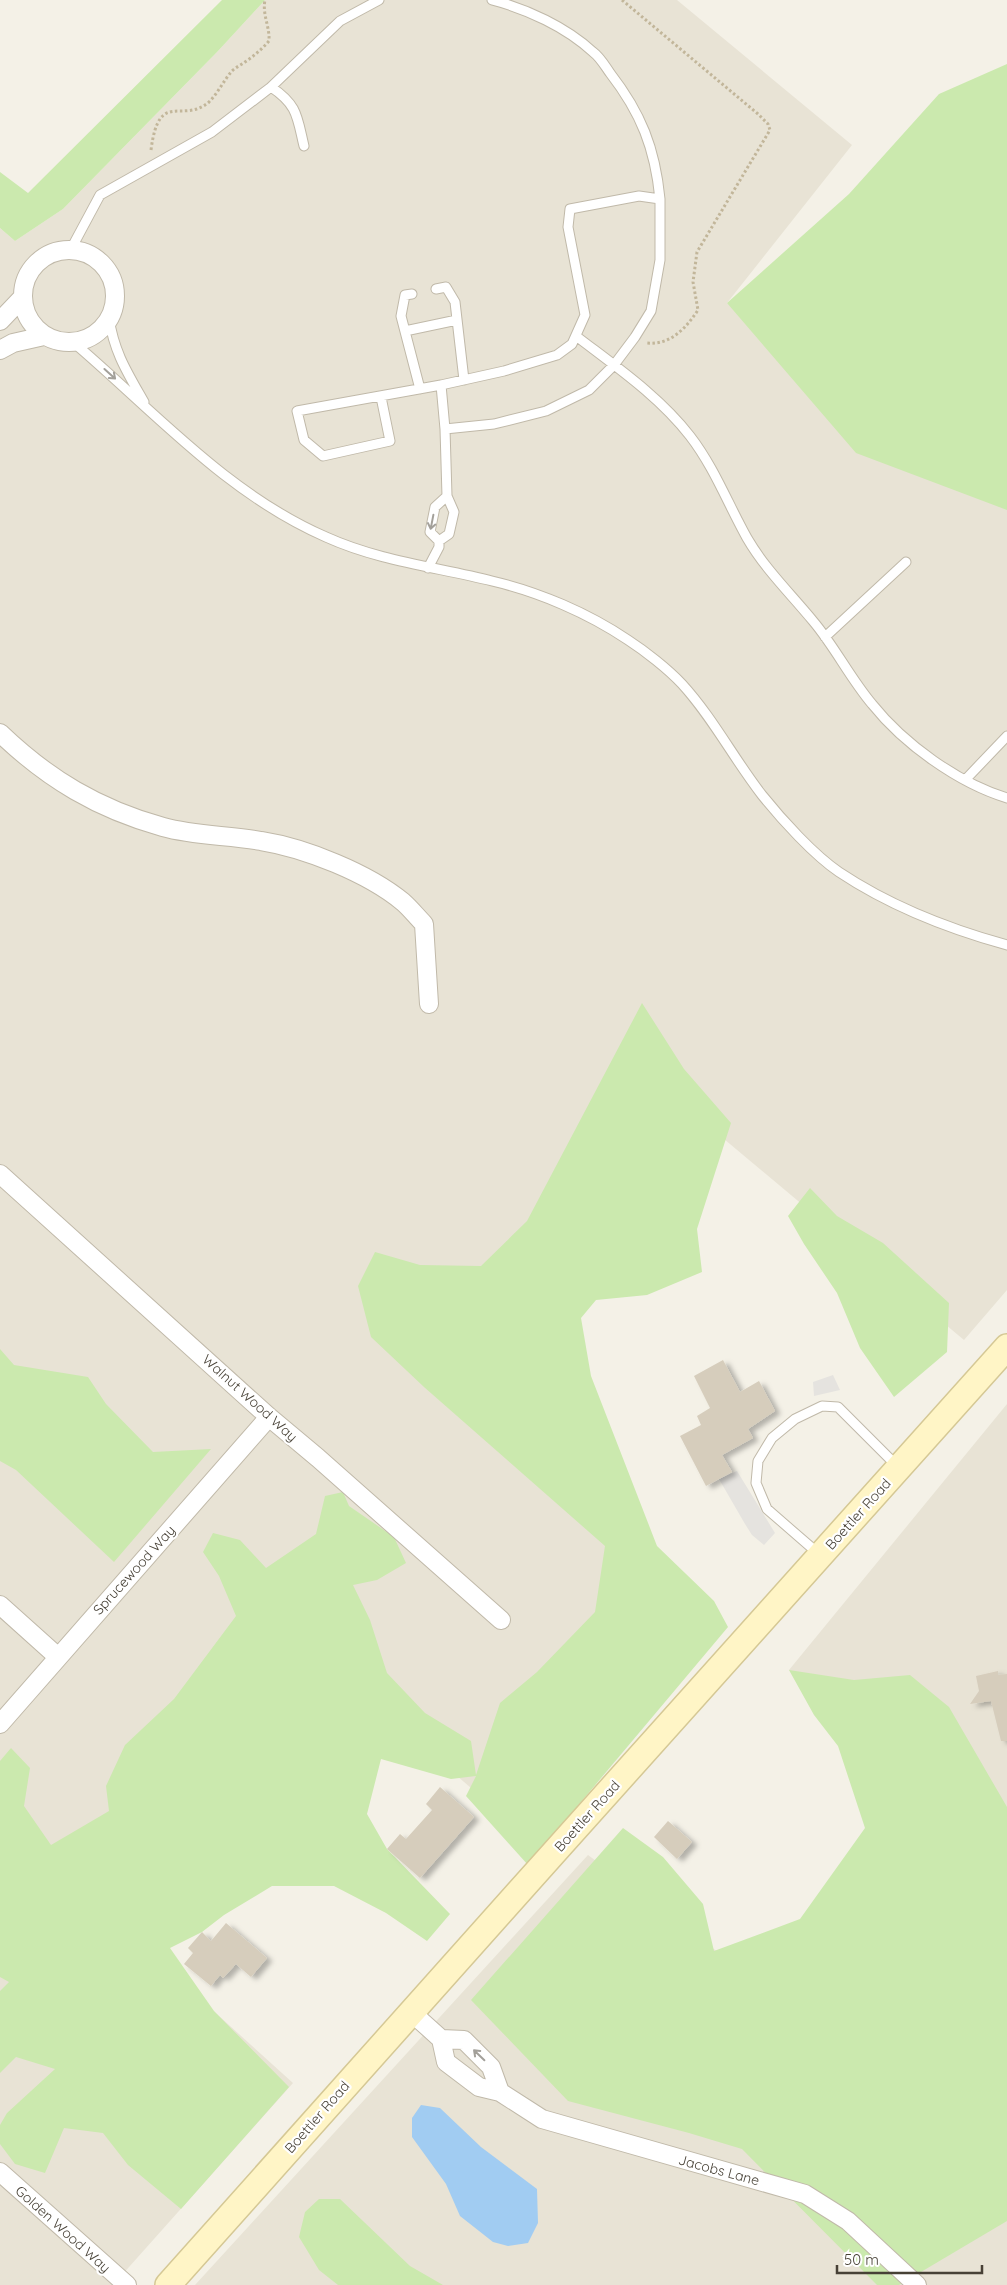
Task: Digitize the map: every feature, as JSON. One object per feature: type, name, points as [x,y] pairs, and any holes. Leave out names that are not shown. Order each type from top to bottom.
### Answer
[{"type":"street","points":[[71,249],[86,252],[99,260],[109,273],[114,288],[114,303],[109,318],[100,330],[88,338],[73,342],[58,341],[44,336],[33,326],[25,313],[22,298],[27,276],[41,258],[55,251],[71,249]]},
{"type":"street","points":[[0,321],[22,298]]},
{"type":"street","points":[[0,350],[13,344],[44,336]]},
{"type":"street","points":[[0,733],[22,754],[72,790],[113,811],[165,827],[262,841],[310,853],[366,879],[403,902],[424,924],[429,1004]]},
{"type":"street","name":"Walnut Wood Way","points":[[0,1174],[269,1417],[502,1620]]},
{"type":"street","name":"Boettler Road","points":[[168,2285],[393,2030],[1007,1347]]},
{"type":"street","name":"Sprucewood Way","points":[[0,1724],[269,1417]]},
{"type":"street","points":[[0,1605],[58,1657]]},
{"type":"street","points":[[411,2012],[441,2039],[464,2040],[491,2066],[500,2092]]},
{"type":"street","name":"Jacobs Lane","points":[[441,2039],[446,2062],[478,2087],[500,2092],[542,2120],[805,2194],[848,2221],[917,2285]]},
{"type":"street","name":"Golden Wood Way","points":[[0,2172],[127,2285]]},
{"type":"lane","points":[[71,249],[100,195],[212,132],[271,86],[340,22],[379,0]]},
{"type":"lane","points":[[445,429],[494,424],[546,411],[589,390],[614,365],[651,311],[658,269],[660,199],[657,168],[645,129],[622,88],[594,52],[557,26],[514,6],[492,0]]},
{"type":"lane","points":[[271,86],[286,97],[296,111],[304,146]]},
{"type":"lane","points":[[381,397],[390,441],[323,456],[304,440],[297,411],[441,385],[504,371],[557,355],[572,344],[585,315],[568,227],[570,209],[639,196],[660,199]]},
{"type":"lane","points":[[436,289],[446,287],[455,302],[464,380]]},
{"type":"lane","points":[[412,294],[405,295],[401,316],[420,389]]},
{"type":"lane","points":[[109,318],[119,359],[149,411]]},
{"type":"lane","points":[[405,331],[457,320]]},
{"type":"lane","points":[[576,336],[658,402],[689,435],[709,465],[747,538],[765,565],[825,637],[871,703],[899,734],[951,772],[1007,798]]},
{"type":"lane","points":[[73,342],[216,470],[270,508],[326,538],[389,560],[495,581],[568,606],[628,640],[680,682],[720,733],[762,795],[796,833],[838,871],[892,902],[918,914],[1007,945]]},
{"type":"lane","points":[[439,541],[449,534],[454,512],[447,496],[445,429],[441,385]]},
{"type":"lane","points":[[428,568],[439,547],[439,541],[430,532],[435,507],[447,496]]},
{"type":"lane","points":[[825,637],[906,562]]},
{"type":"lane","points":[[966,779],[1007,736]]},
{"type":"lane","points":[[993,941],[1007,952]]},
{"type":"lane","points":[[820,1556],[767,1509],[756,1483],[758,1461],[772,1438],[795,1419],[822,1406],[838,1406],[899,1468]]},
{"type":"path","points":[[149,168],[154,131],[158,120],[165,114],[193,109],[208,103],[234,69],[269,41],[270,30],[264,8],[265,0]]},
{"type":"path","points":[[622,0],[758,114],[768,124],[770,130],[697,252],[693,282],[698,310],[690,322],[674,337],[655,344],[644,343],[635,337]]},
{"type":"shaded area","points":[[265,0],[677,0],[852,145],[727,303],[1007,509],[1007,1290],[964,1340],[681,1103],[435,1368],[712,1615],[525,1834],[334,1671],[112,1919],[293,2083],[113,2285],[0,2285],[0,228],[15,241],[63,209],[218,51]]},
{"type":"shaded area","points":[[833,1375],[840,1390],[814,1396],[813,1382]]},
{"type":"shaded area","points":[[1007,1404],[1007,1864],[789,1670]]},
{"type":"shaded area","points":[[737,1471],[775,1533],[764,1545],[752,1535],[719,1479]]},
{"type":"shaded area","points":[[588,1855],[1007,2168],[1007,2285],[195,2285]]},
{"type":"green space","points":[[222,0],[265,0],[218,51],[63,209],[15,241],[0,228],[0,172],[28,193]]},
{"type":"green space","points":[[1007,64],[1007,510],[856,453],[727,303],[849,194],[939,94]]},
{"type":"green space","points":[[642,1003],[684,1069],[731,1123],[697,1229],[702,1272],[647,1295],[596,1300],[581,1318],[591,1376],[657,1546],[714,1601],[728,1627],[528,1865],[466,1796],[476,1776],[451,1779],[381,1759],[367,1814],[387,1849],[450,1914],[427,1941],[386,1913],[334,1886],[272,1886],[224,1915],[202,1932],[170,1948],[214,2011],[289,2087],[181,2209],[128,2165],[103,2133],[64,2128],[45,2173],[15,2164],[0,2144],[0,2125],[7,2113],[55,2069],[16,2057],[0,2073],[0,1991],[9,1982],[0,1977],[0,1761],[11,1748],[30,1768],[24,1806],[51,1845],[109,1811],[106,1786],[125,1745],[174,1699],[236,1616],[219,1576],[203,1552],[213,1533],[240,1540],[266,1568],[316,1534],[325,1496],[343,1492],[349,1506],[394,1537],[406,1563],[377,1580],[353,1585],[370,1620],[387,1673],[425,1713],[471,1741],[476,1775],[500,1703],[537,1672],[595,1612],[605,1546],[424,1387],[371,1337],[358,1286],[375,1252],[420,1265],[481,1266],[527,1221]]},
{"type":"green space","points":[[810,1188],[837,1216],[883,1243],[949,1303],[947,1352],[894,1397],[860,1348],[837,1293],[804,1244],[788,1216]]},
{"type":"green space","points":[[0,1349],[14,1365],[88,1377],[106,1404],[153,1452],[211,1449],[114,1562],[16,1470],[0,1461]]},
{"type":"green space","points":[[789,1670],[854,1680],[910,1675],[949,1707],[1007,1807],[1007,2221],[899,2285],[877,2285],[742,2149],[568,2101],[471,2000],[623,1828],[663,1857],[703,1904],[714,1951],[800,1919],[865,1828],[838,1746],[814,1715]]},
{"type":"green space","points":[[319,2199],[340,2199],[410,2266],[443,2285],[338,2285],[319,2270],[299,2237],[305,2212]]},
{"type":"water","points":[[421,2105],[440,2108],[481,2147],[537,2189],[538,2223],[528,2243],[508,2246],[493,2242],[460,2216],[446,2184],[412,2137],[412,2118]]},
{"type":"building","points":[[723,1360],[740,1392],[759,1381],[775,1411],[748,1429],[753,1438],[722,1455],[732,1472],[706,1486],[680,1436],[701,1425],[697,1416],[710,1408],[694,1376]]},
{"type":"building","points":[[998,1671],[998,1675],[1007,1674],[1007,1741],[1001,1741],[991,1701],[970,1704],[979,1691],[976,1676]]},
{"type":"building","points":[[440,1787],[474,1817],[420,1878],[387,1849],[400,1834],[406,1839],[432,1810],[426,1804]]},
{"type":"building","points":[[668,1821],[692,1842],[677,1859],[654,1837]]},
{"type":"building","points":[[226,1923],[267,1958],[251,1977],[236,1964],[223,1978],[220,1975],[211,1986],[184,1964],[193,1953],[188,1948],[202,1932],[211,1941]]}]
